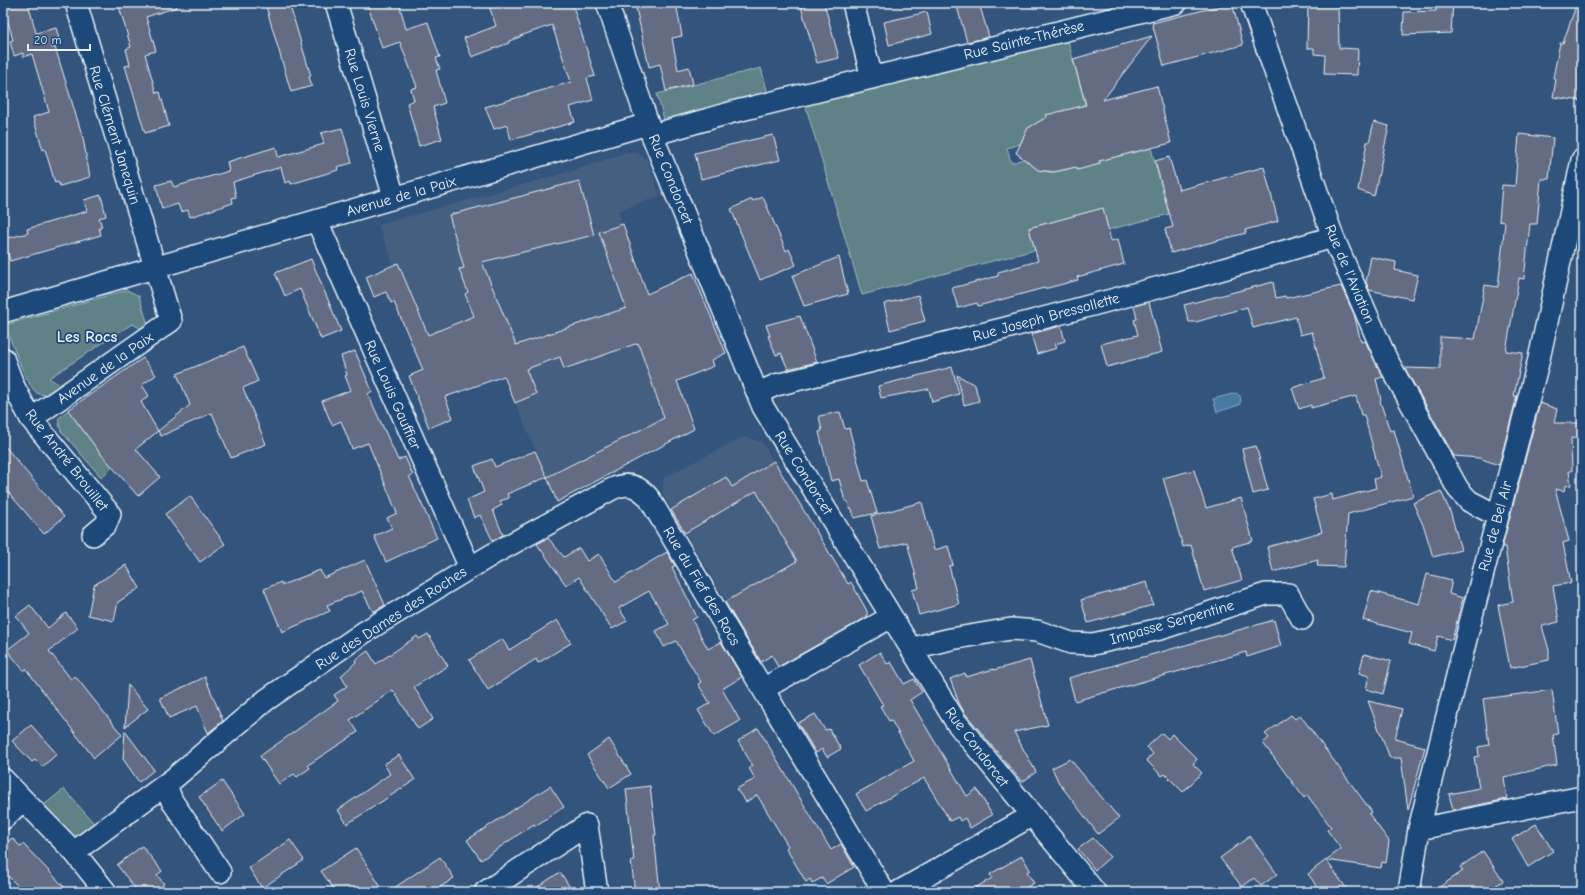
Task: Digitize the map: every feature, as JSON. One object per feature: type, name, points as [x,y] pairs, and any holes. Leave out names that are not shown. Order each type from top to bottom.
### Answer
[{"type":"street","name":"Rue Clément Janequin","points":[[76,3],[154,267]]},
{"type":"street","name":"Rue Louis Vierne","points":[[336,3],[394,197]]},
{"type":"street","name":"Rue Condorcet","points":[[607,3],[650,129],[763,407],[956,722],[1031,816],[1095,892]]},
{"type":"street","points":[[853,3],[872,78]]},
{"type":"street","name":"Rue Sainte-Thérèse","points":[[650,129],[733,112],[1176,3]]},
{"type":"street","name":"Rue de l'Aviation","points":[[1251,3],[1333,237],[1386,358],[1458,489],[1469,501],[1498,516]]},
{"type":"street","name":"Avenue de la Paix","points":[[3,312],[394,197],[650,129]]},
{"type":"street","name":"Rue de Bel Air","points":[[1409,892],[1419,829],[1539,359],[1582,160]]},
{"type":"street","name":"Rue Louis Gauffier","points":[[316,221],[470,568]]},
{"type":"street","name":"Rue Joseph Bressollette","points":[[758,392],[776,385],[1006,328],[1333,237]]},
{"type":"street","name":"Avenue de la Paix","points":[[31,419],[171,322],[154,267]]},
{"type":"street","name":"Rue André Brouillet","points":[[3,358],[14,387],[31,419],[110,514],[106,524],[93,536]]},
{"type":"street","name":"Rue des Dames des Roches","points":[[74,852],[166,785],[266,700],[366,631],[470,568],[612,489],[620,485],[636,487]]},
{"type":"street","name":"Rue du Fief des Rocs","points":[[636,487],[649,498],[884,892]]},
{"type":"street","name":"Impasse Serpentine","points":[[913,652],[921,646],[1011,628],[1037,631],[1071,642],[1093,644],[1160,629],[1266,594],[1288,594],[1302,619]]},
{"type":"street","points":[[763,689],[891,617]]},
{"type":"street","points":[[3,779],[74,852],[106,892]]},
{"type":"street","points":[[166,785],[172,801],[220,872]]},
{"type":"street","points":[[1419,829],[1582,797]]},
{"type":"street","points":[[3,819],[23,800]]},
{"type":"street","points":[[898,892],[1031,816]]},
{"type":"street","points":[[485,892],[587,825],[597,892]]},
{"type":"shaded area","points":[[627,152],[638,153],[647,160],[660,196],[618,211],[694,430],[557,502],[504,376],[453,394],[398,263],[394,265],[378,225],[572,171]]},
{"type":"shaded area","points":[[1236,393],[1240,396],[1241,401],[1239,405],[1217,412],[1213,399]]},
{"type":"shaded area","points":[[744,437],[762,442],[842,573],[741,632],[723,603],[727,601],[662,493],[664,477]]},
{"type":"green space","points":[[1068,41],[1085,104],[1082,105],[1082,109],[1066,113],[1065,110],[1062,111],[1063,114],[1046,115],[1047,118],[1028,128],[1020,144],[1007,148],[1011,163],[1024,159],[1031,165],[1043,171],[1054,172],[1076,167],[1077,170],[1080,169],[1080,167],[1096,162],[1097,165],[1100,164],[1099,161],[1151,148],[1169,214],[1108,230],[1102,209],[1029,228],[1035,250],[862,295],[805,104]]},
{"type":"green space","points":[[761,68],[769,97],[666,126],[657,94]]},
{"type":"green space","points":[[127,290],[139,296],[149,328],[148,332],[132,324],[49,378],[63,387],[48,395],[37,393],[28,382],[5,325]]},
{"type":"green space","points":[[68,410],[100,453],[120,438],[131,453],[101,477],[61,431],[58,419]]},
{"type":"green space","points":[[64,789],[98,828],[76,846],[40,808]]},
{"type":"building","points":[[3,3],[28,3],[36,33],[56,28],[60,42],[51,44],[52,48],[55,47],[83,138],[90,177],[60,186],[58,182],[55,183],[45,149],[43,150],[33,117],[49,112],[32,54],[23,57],[23,53],[14,56],[10,41],[13,40]]},
{"type":"building","points":[[118,3],[176,3],[177,7],[146,17],[156,51],[145,54],[156,93],[160,92],[169,126],[145,133],[125,66],[130,65],[126,49],[131,47]]},
{"type":"building","points":[[265,3],[289,3],[311,76],[309,77],[312,86],[291,92]]},
{"type":"building","points":[[367,3],[399,3],[406,29],[428,22],[440,57],[436,58],[440,69],[436,70],[445,103],[433,107],[442,139],[419,146],[407,103],[414,100],[411,89],[417,87],[400,42],[382,48]]},
{"type":"building","points":[[488,3],[572,3],[595,76],[587,78],[593,100],[570,107],[575,122],[511,140],[507,125],[494,129],[485,107],[571,82],[552,25],[520,36],[509,41],[509,43],[472,57],[464,38],[496,26]]},
{"type":"building","points":[[635,3],[676,3],[682,36],[672,38],[678,70],[689,67],[693,84],[666,91],[660,64],[649,67]]},
{"type":"building","points":[[800,3],[824,3],[839,58],[817,63]]},
{"type":"building","points":[[956,3],[979,3],[989,37],[967,42]]},
{"type":"building","points":[[1232,3],[1243,45],[1164,66],[1152,23]]},
{"type":"building","points":[[1308,3],[1338,3],[1339,48],[1358,49],[1357,75],[1324,74],[1325,55],[1314,54],[1314,48],[1307,48]]},
{"type":"building","points":[[1436,3],[1453,3],[1451,33],[1403,35],[1404,12],[1436,11]]},
{"type":"building","points":[[1577,3],[1582,3],[1582,101],[1553,97],[1556,79],[1553,78],[1560,43],[1563,43]]},
{"type":"building","points":[[927,12],[932,34],[889,45],[884,22]]},
{"type":"building","points":[[1152,36],[1103,100],[1157,86],[1171,143],[1099,161],[1100,164],[1077,170],[1076,167],[1054,172],[1038,170],[1016,153],[1028,128],[1047,117],[1046,115],[1086,105],[1073,59]]},
{"type":"building","points":[[1374,122],[1389,126],[1374,196],[1358,190],[1367,142],[1369,142]]},
{"type":"building","points":[[342,128],[352,163],[337,167],[338,170],[291,184],[290,181],[285,183],[281,167],[233,182],[236,197],[232,198],[233,203],[190,217],[188,210],[181,212],[178,204],[162,209],[156,185],[171,181],[174,187],[229,171],[227,162],[276,147],[278,157],[324,144],[321,133]]},
{"type":"building","points":[[1519,134],[1553,138],[1549,179],[1541,179],[1537,224],[1530,224],[1524,279],[1519,278],[1506,351],[1523,353],[1514,396],[1517,396],[1499,465],[1479,458],[1454,456],[1405,368],[1440,369],[1440,337],[1475,339],[1485,285],[1498,287],[1505,222],[1499,221],[1502,185],[1515,186]]},
{"type":"building","points":[[773,135],[780,160],[701,179],[695,153]]},
{"type":"building","points":[[1169,157],[1179,190],[1264,167],[1278,221],[1245,230],[1246,233],[1171,253],[1165,229],[1173,227],[1155,161]]},
{"type":"building","points":[[579,181],[594,235],[482,262],[516,345],[626,308],[599,232],[623,224],[647,294],[693,273],[726,353],[712,360],[714,366],[677,381],[694,429],[557,502],[547,477],[664,418],[638,343],[564,369],[560,357],[526,369],[536,394],[515,403],[504,376],[445,397],[453,418],[429,428],[409,376],[423,370],[394,302],[391,303],[386,292],[374,297],[366,277],[398,263],[428,335],[474,316],[465,294],[468,292],[459,269],[464,268],[449,215]]},
{"type":"building","points":[[101,195],[106,216],[99,218],[102,227],[99,228],[101,235],[10,261],[4,239],[28,233],[27,229],[87,211],[84,200]]},
{"type":"building","points":[[763,197],[786,251],[789,249],[796,265],[760,280],[731,209],[752,199],[753,201]]},
{"type":"building","points":[[1103,208],[1111,241],[1118,239],[1124,264],[1077,277],[1078,280],[978,306],[977,303],[958,308],[952,288],[998,276],[998,272],[1038,261],[1029,228]]},
{"type":"building","points":[[839,257],[848,294],[804,306],[792,276]]},
{"type":"building","points":[[1371,257],[1396,262],[1395,270],[1418,275],[1412,299],[1369,290],[1366,282]]},
{"type":"building","points":[[311,259],[341,331],[321,339],[300,289],[285,296],[275,273]]},
{"type":"building","points":[[1273,282],[1276,298],[1285,296],[1286,298],[1341,286],[1354,314],[1361,342],[1365,341],[1383,377],[1376,379],[1380,401],[1390,431],[1394,430],[1413,496],[1348,514],[1344,567],[1317,566],[1318,560],[1273,572],[1267,547],[1322,532],[1313,499],[1332,494],[1333,500],[1376,488],[1374,479],[1381,477],[1364,415],[1361,415],[1356,396],[1311,408],[1311,405],[1299,409],[1292,388],[1324,378],[1312,332],[1300,335],[1296,317],[1253,328],[1247,307],[1196,322],[1189,322],[1184,305]]},
{"type":"building","points":[[918,295],[925,321],[890,330],[884,304]]},
{"type":"building","points":[[1149,302],[1162,352],[1107,367],[1101,344],[1138,335],[1134,320],[1137,319],[1134,306]]},
{"type":"building","points":[[800,316],[817,362],[788,369],[781,353],[776,355],[768,336],[770,336],[766,325]]},
{"type":"building","points":[[1061,326],[1065,341],[1055,344],[1057,348],[1037,354],[1031,334]]},
{"type":"building","points":[[243,347],[258,381],[243,388],[266,444],[231,458],[212,413],[161,436],[158,431],[190,405],[177,374]]},
{"type":"building","points":[[355,351],[372,391],[368,394],[398,460],[405,457],[413,475],[409,476],[437,538],[386,562],[374,536],[392,528],[387,518],[397,513],[368,443],[352,449],[341,421],[332,425],[322,401],[351,390],[345,376],[347,375],[341,356]]},
{"type":"building","points":[[143,358],[156,375],[142,385],[149,396],[141,402],[158,431],[136,449],[160,477],[138,496],[100,453],[68,410]]},
{"type":"building","points":[[952,367],[959,394],[932,402],[929,389],[881,398],[878,386]]},
{"type":"building","points":[[957,375],[975,385],[979,401],[964,405]]},
{"type":"building","points":[[1540,403],[1557,409],[1554,423],[1582,423],[1582,439],[1571,438],[1572,471],[1569,471],[1571,485],[1565,486],[1564,491],[1555,489],[1569,541],[1563,543],[1571,583],[1553,586],[1559,622],[1542,626],[1549,650],[1549,660],[1510,668],[1498,605],[1513,602],[1505,547],[1502,547]]},
{"type":"building","points":[[840,412],[845,429],[849,428],[863,481],[867,480],[877,513],[854,518],[852,509],[850,509],[847,501],[845,501],[839,479],[831,481],[819,432],[822,431],[819,416]]},
{"type":"building","points":[[3,444],[64,517],[44,534],[3,486]]},
{"type":"building","points":[[1256,446],[1268,490],[1253,494],[1242,449]]},
{"type":"building","points":[[535,451],[547,477],[507,494],[509,498],[500,501],[502,505],[493,510],[503,535],[493,541],[480,515],[474,518],[467,500],[484,492],[474,466],[492,459],[495,467]]},
{"type":"building","points":[[774,461],[848,584],[851,582],[867,611],[867,617],[778,667],[772,655],[761,662],[725,602],[797,561],[756,491],[685,533],[671,510],[726,477],[732,487]]},
{"type":"building","points":[[1194,470],[1206,508],[1241,498],[1253,541],[1232,547],[1242,580],[1204,591],[1191,545],[1183,547],[1163,478]]},
{"type":"building","points":[[1441,491],[1451,514],[1461,550],[1433,557],[1424,527],[1413,503]]},
{"type":"building","points":[[190,496],[225,544],[200,562],[165,514]]},
{"type":"building","points":[[922,502],[934,550],[948,546],[953,565],[949,566],[959,604],[919,615],[912,590],[919,588],[907,542],[880,549],[871,516]]},
{"type":"building","points":[[548,538],[564,557],[579,548],[587,561],[599,554],[616,582],[667,552],[675,566],[672,567],[697,617],[692,620],[708,649],[721,642],[742,677],[722,689],[740,721],[714,736],[698,710],[710,703],[698,684],[701,682],[676,641],[664,647],[656,631],[669,624],[649,591],[619,608],[627,621],[612,629],[579,577],[566,585],[537,544]]},
{"type":"building","points":[[365,560],[385,605],[373,612],[362,591],[327,605],[330,611],[282,632],[264,589],[281,582],[282,585],[320,570],[324,578]]},
{"type":"building","points":[[126,565],[140,588],[118,602],[114,621],[88,615],[94,585]]},
{"type":"building","points":[[1427,574],[1452,580],[1449,594],[1463,598],[1452,640],[1438,636],[1434,651],[1409,644],[1412,633],[1363,620],[1371,591],[1419,604]]},
{"type":"building","points":[[1147,582],[1153,605],[1088,623],[1081,600]]},
{"type":"building","points":[[30,605],[48,628],[66,613],[78,628],[49,651],[71,679],[75,676],[122,735],[94,758],[26,669],[24,671],[7,650],[29,633],[16,616]]},
{"type":"building","points":[[557,620],[571,643],[538,663],[536,659],[488,690],[469,660],[502,639],[509,650]]},
{"type":"building","points":[[1274,620],[1281,646],[1247,657],[1246,652],[1075,701],[1069,678]]},
{"type":"building","points":[[428,634],[448,666],[414,687],[433,719],[418,729],[393,690],[350,720],[358,732],[308,765],[310,768],[297,777],[294,774],[279,784],[260,756],[338,701],[334,695],[347,686],[341,676],[356,662],[355,660],[368,651],[376,664],[417,636],[419,639]]},
{"type":"building","points":[[880,652],[887,664],[891,662],[904,684],[914,679],[922,692],[910,700],[967,796],[977,789],[992,815],[970,828],[965,818],[960,821],[958,817],[950,821],[924,778],[866,811],[856,794],[914,761],[891,720],[889,721],[880,706],[883,705],[859,665]]},
{"type":"building","points":[[1364,654],[1391,661],[1383,694],[1366,689],[1369,676],[1359,673]]},
{"type":"building","points":[[1030,660],[1048,725],[1014,732],[1036,772],[1022,782],[964,712],[950,679],[965,673],[966,677]]},
{"type":"building","points":[[205,677],[223,721],[208,733],[197,706],[169,718],[160,698]]},
{"type":"building","points":[[128,685],[148,709],[125,727]]},
{"type":"building","points":[[1552,690],[1558,734],[1553,735],[1557,765],[1504,777],[1507,799],[1453,810],[1449,794],[1479,788],[1474,757],[1479,756],[1478,747],[1489,745],[1483,699]]},
{"type":"building","points":[[1368,701],[1402,709],[1395,739],[1425,747],[1408,810],[1401,758],[1390,758]]},
{"type":"building","points":[[815,714],[825,730],[829,729],[841,749],[827,757],[822,749],[816,753],[798,723]]},
{"type":"building","points":[[1291,715],[1295,719],[1300,715],[1372,812],[1369,814],[1389,841],[1386,863],[1382,862],[1381,868],[1326,860],[1341,849],[1327,830],[1331,827],[1307,795],[1304,798],[1263,743],[1269,738],[1265,734]]},
{"type":"building","points":[[31,725],[57,754],[42,767],[35,760],[32,762],[12,741]]},
{"type":"building","points":[[758,728],[831,850],[841,844],[854,867],[826,884],[822,878],[812,883],[810,879],[806,882],[786,848],[788,846],[757,795],[746,802],[736,789],[755,779],[749,768],[753,766],[738,741]]},
{"type":"building","points":[[125,731],[154,770],[139,782],[123,759]]},
{"type":"building","points":[[1162,733],[1168,739],[1172,734],[1197,759],[1193,764],[1202,773],[1183,792],[1165,774],[1162,776],[1146,760],[1153,754],[1147,747]]},
{"type":"building","points":[[609,739],[631,774],[609,788],[587,755]]},
{"type":"building","points":[[399,755],[415,780],[347,824],[338,810],[390,774],[384,764]]},
{"type":"building","points":[[1070,759],[1119,818],[1098,834],[1059,783],[1052,768]]},
{"type":"building","points":[[222,781],[245,814],[222,831],[199,797]]},
{"type":"building","points":[[550,786],[564,807],[535,826],[534,824],[481,860],[467,840]]},
{"type":"building","points":[[650,786],[656,835],[654,835],[660,892],[635,892],[631,861],[634,861],[626,789]]},
{"type":"building","points":[[1536,824],[1553,851],[1528,867],[1512,839]]},
{"type":"building","points":[[1250,836],[1277,874],[1261,886],[1254,878],[1242,887],[1220,858]]},
{"type":"building","points":[[12,838],[20,846],[23,844],[69,892],[24,892],[3,871],[3,846]]},
{"type":"building","points":[[1093,838],[1110,857],[1095,870],[1078,849]]},
{"type":"building","points":[[290,840],[304,860],[262,888],[249,868]]},
{"type":"building","points":[[142,846],[162,871],[157,875],[164,884],[154,892],[138,892],[117,865]]},
{"type":"building","points":[[356,848],[384,892],[336,892],[321,871]]},
{"type":"building","points":[[1483,851],[1503,881],[1486,892],[1432,892],[1463,871],[1460,867]]},
{"type":"building","points":[[1022,856],[1030,870],[1027,872],[1034,883],[1018,892],[968,892],[992,878],[990,874]]},
{"type":"building","points":[[440,857],[454,878],[433,892],[388,892]]},
{"type":"building","points":[[1326,860],[1349,892],[1321,892],[1308,874]]},
{"type":"building","points":[[560,872],[573,892],[530,892]]},
{"type":"district","name":"Les Rocs","points":[[87,336]]}]
